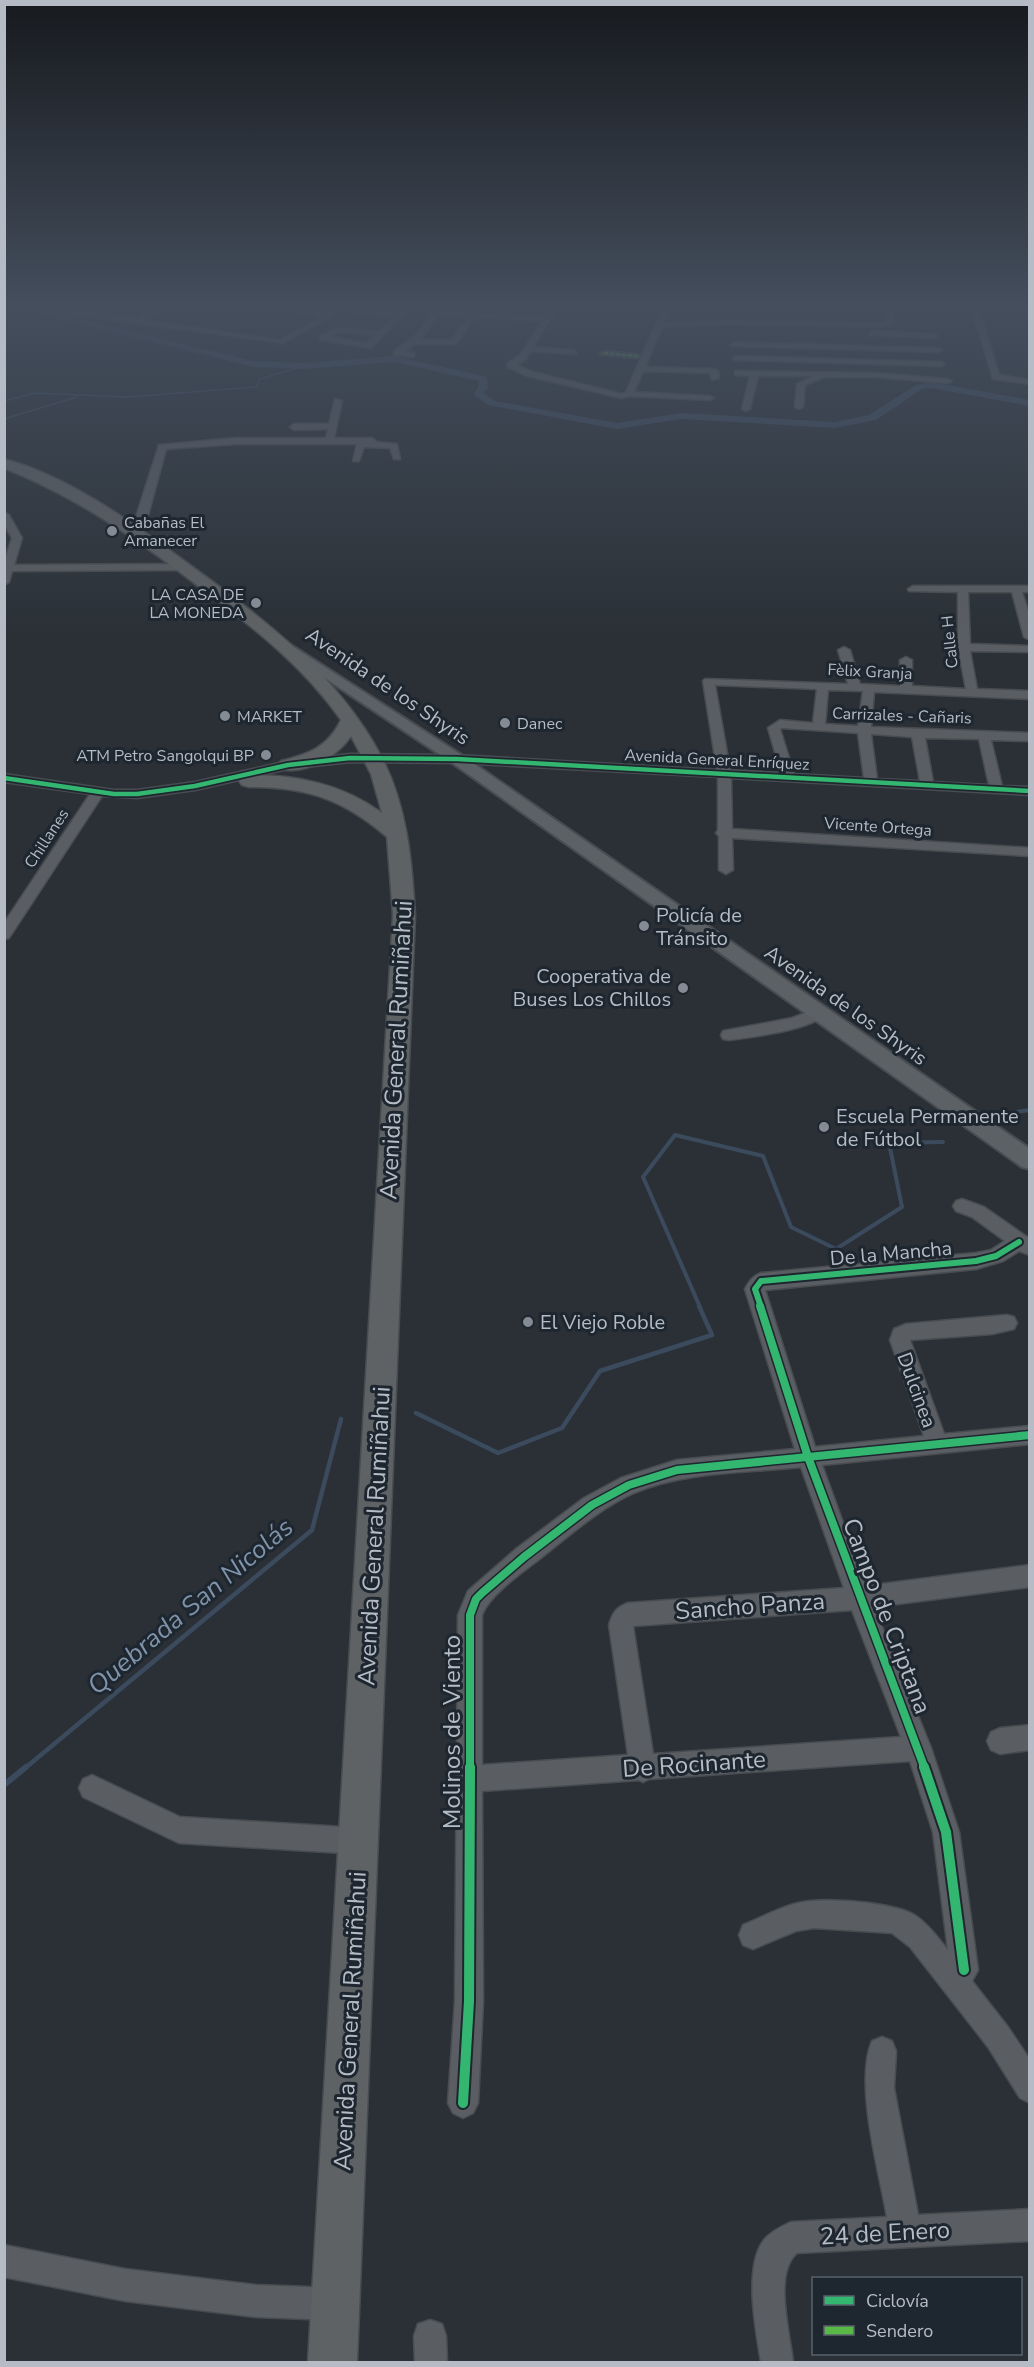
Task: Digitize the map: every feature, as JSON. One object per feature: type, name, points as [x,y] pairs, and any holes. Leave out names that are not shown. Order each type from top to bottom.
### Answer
[{"type":"highway","name":"Avenida General Rumiñahui","points":[[4,463],[33,473],[72,492],[138,534],[185,567],[280,642],[315,675],[384,761],[397,835],[402,868],[404,915],[359,1841],[332,2338]]},
{"type":"highway","points":[[288,765],[322,754],[337,745],[350,719]]},
{"type":"highway","points":[[249,781],[287,781],[338,794],[374,814],[397,835]]},
{"type":"main road","name":"Avenida de los Shyris","points":[[280,642],[457,759],[1029,1161]]},
{"type":"street","points":[[328,441],[333,426],[331,415]]},
{"type":"street","points":[[294,427],[333,426]]},
{"type":"street","points":[[138,534],[162,447],[236,441],[372,441],[374,444]]},
{"type":"street","points":[[356,459],[360,445],[374,444],[394,446],[397,457]]},
{"type":"street","points":[[4,515],[16,538],[10,568],[4,582]]},
{"type":"street","points":[[10,568],[185,567]]},
{"type":"street","points":[[913,589],[1029,589]]},
{"type":"street","name":"Calle H","points":[[963,589],[963,647],[972,692]]},
{"type":"street","points":[[1016,589],[1029,637]]},
{"type":"street","points":[[963,647],[1029,649]]},
{"type":"street","points":[[844,650],[855,687]]},
{"type":"street","points":[[906,660],[906,689]]},
{"type":"street","name":"Fèlix Granja","points":[[724,773],[709,681],[1029,695]]},
{"type":"street","points":[[819,728],[823,685]]},
{"type":"street","points":[[869,688],[864,731],[871,781]]},
{"type":"street","name":"Carrizales - Cañaris","points":[[788,776],[774,728],[780,724],[918,734],[1029,737]]},
{"type":"street","points":[[918,734],[927,785]]},
{"type":"street","points":[[984,735],[996,789]]},
{"type":"street","name":"Avenida General Enríquez","points":[[4,778],[98,792],[137,794],[212,782],[288,765],[457,759],[1029,791]]},
{"type":"street","name":"Avenida General Enríquez","points":[[212,782],[249,781],[384,761]]},
{"type":"street","points":[[724,773],[723,832],[726,870]]},
{"type":"street","name":"Chillanes","points":[[4,935],[98,792]]},
{"type":"street","name":"Vicente Ortega","points":[[723,832],[1029,852]]},
{"type":"street","points":[[729,1035],[795,1023],[818,1013]]},
{"type":"street","points":[[962,1206],[978,1212],[1024,1246]]},
{"type":"street","name":"De la Mancha","points":[[760,1281],[976,1261],[1024,1246]]},
{"type":"street","name":"Campo de Criptana","points":[[760,1281],[757,1283],[756,1292],[808,1457],[859,1598],[918,1748],[946,1832],[964,1970]]},
{"type":"street","name":"Dulcinea","points":[[937,1444],[900,1340],[901,1335],[906,1332],[1007,1323]]},
{"type":"street","name":"Molinos de Viento","points":[[463,2103],[469,2001],[470,1615],[476,1599],[524,1557],[592,1505],[629,1485],[677,1470],[1029,1435]]},
{"type":"street","name":"Sancho Panza","points":[[643,1768],[621,1625],[622,1618],[628,1615],[859,1598],[1029,1576]]},
{"type":"street","points":[[1000,1741],[1029,1737]]},
{"type":"street","name":"De Rocinante","points":[[470,1779],[918,1748]]},
{"type":"street","points":[[92,1788],[179,1830],[359,1841]]},
{"type":"street","points":[[753,1935],[795,1917],[814,1914],[893,1919],[906,1925],[920,1937],[998,2037],[1029,2088]]},
{"type":"street","points":[[882,2051],[879,2088],[906,2233]]},
{"type":"street","name":"24 de Enero","points":[[777,2362],[767,2280],[775,2251],[791,2238],[1029,2225]]},
{"type":"street","points":[[4,2261],[125,2285],[255,2301],[332,2338]]},
{"type":"waterway","points":[[4,419],[16,415]]},
{"type":"waterway","points":[[560,415],[617,426],[681,416],[835,425],[876,415]]},
{"type":"waterway","name":"Quebrada San Nicolás","points":[[990,1116],[1030,1110]]},
{"type":"waterway","points":[[700,1307],[643,1177],[675,1135],[763,1156],[791,1227],[836,1249],[902,1207],[889,1143],[943,1142]]},
{"type":"waterway","points":[[416,1413],[498,1453],[562,1428],[600,1371],[712,1335],[699,1306]]},
{"type":"waterway","name":"Quebrada San Nicolás","points":[[24,1769],[312,1530],[341,1419]]},
{"type":"waterway","name":"Quebrada San Nicolás","points":[[4,1785],[26,1767]]},
{"type":"cycle path","points":[[4,778],[114,794],[137,794],[195,786],[288,765],[350,758],[457,759],[1030,791]]},
{"type":"cycle path","points":[[964,1970],[946,1832],[918,1748],[859,1598],[808,1457],[755,1289],[761,1281],[976,1261],[996,1256],[1019,1242]]},
{"type":"cycle path","points":[[463,2103],[469,2001],[470,1615],[476,1599],[524,1557],[592,1505],[629,1485],[677,1470],[1030,1435]]},
{"type":"place","name":"Cabañas El Amanecer","points":[[112,531]]},
{"type":"place","name":"LA CASA DE LA MONEDA","points":[[256,603]]},
{"type":"place","name":"MARKET","points":[[225,716]]},
{"type":"place","name":"Danec","points":[[505,723]]},
{"type":"place","name":"ATM Petro Sangolqui BP","points":[[266,755]]},
{"type":"place","name":"Policía de Tránsito","points":[[644,926]]},
{"type":"place","name":"Cooperativa de Buses Los Chillos","points":[[683,988]]},
{"type":"place","name":"Escuela Permanente de Fútbol","points":[[824,1127]]},
{"type":"place","name":"El Viejo Roble","points":[[528,1322]]}]
